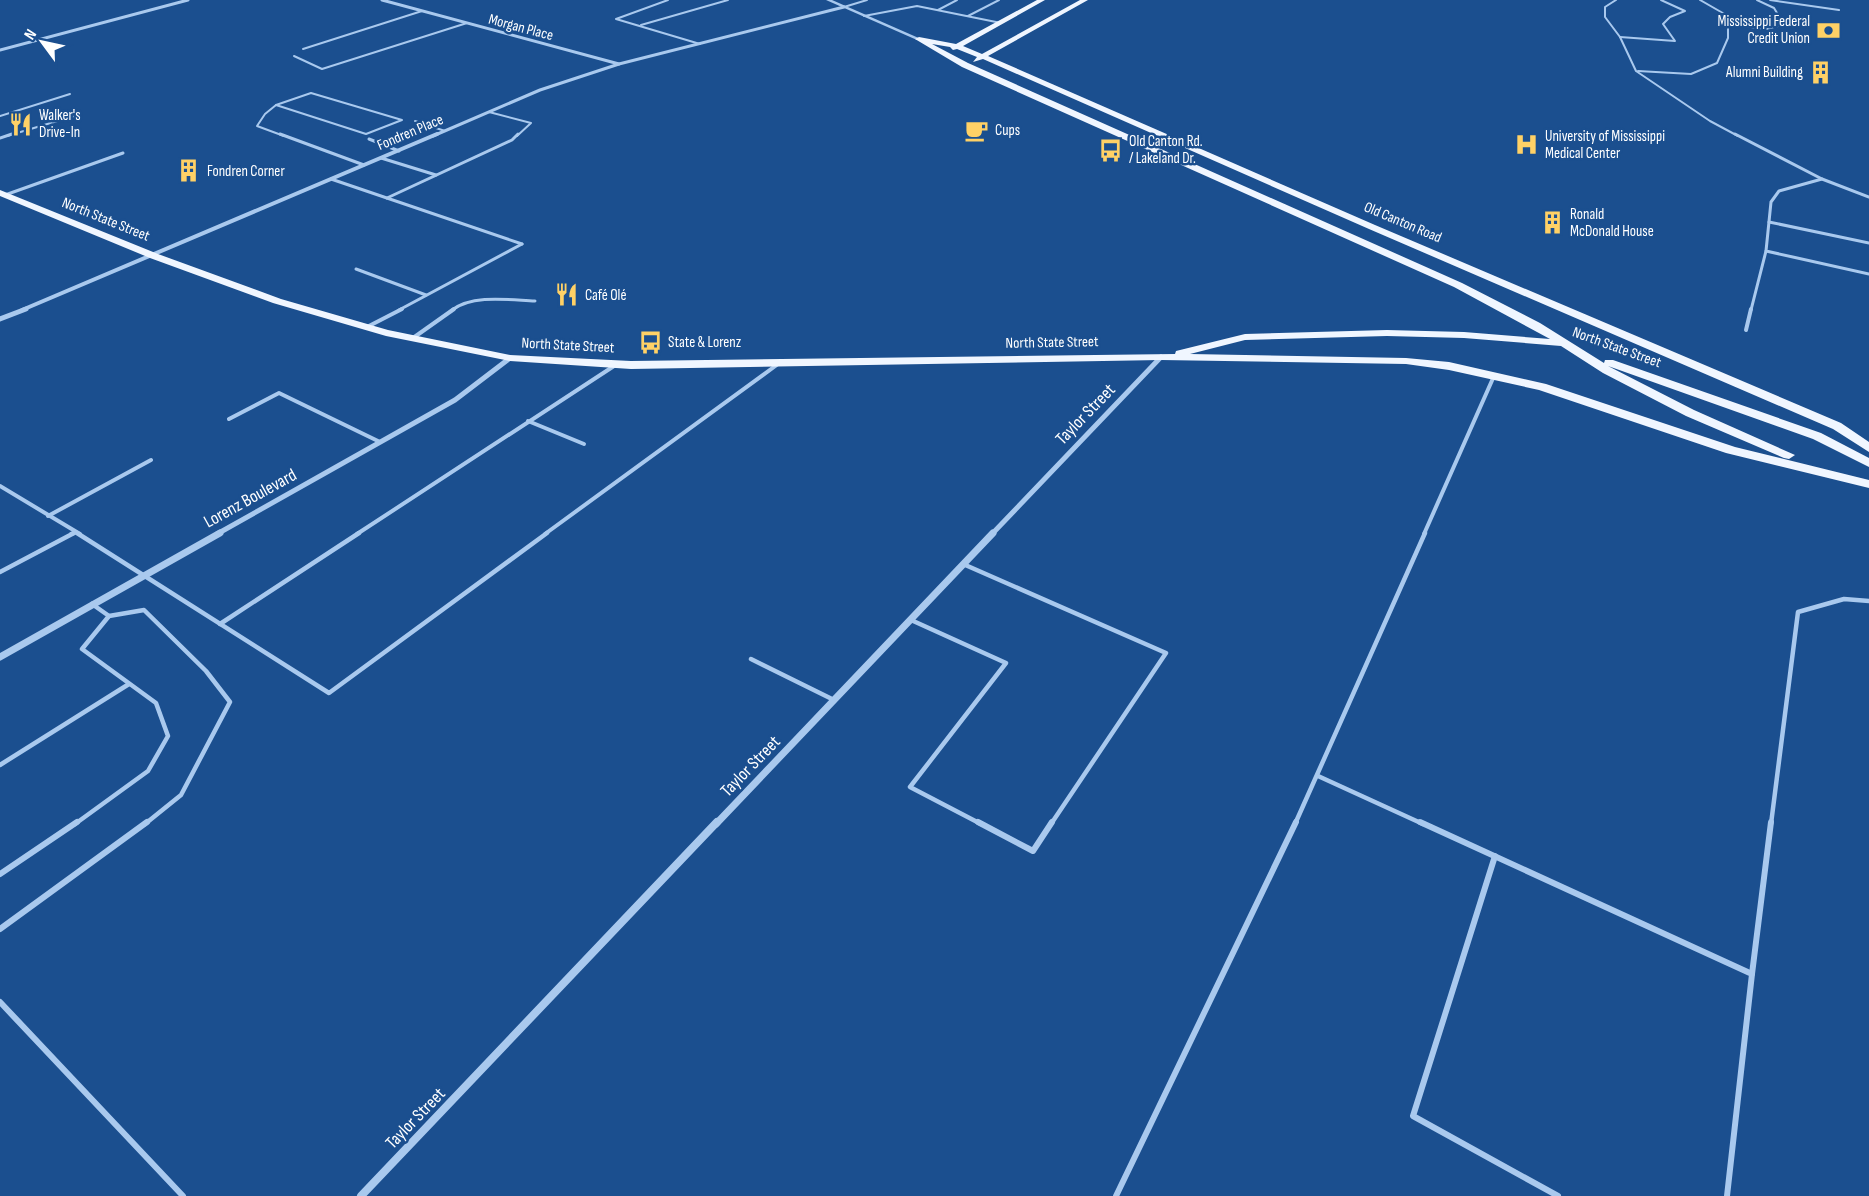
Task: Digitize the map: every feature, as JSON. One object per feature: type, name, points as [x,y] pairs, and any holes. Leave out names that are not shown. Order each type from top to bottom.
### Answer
[{"type":"main road","points":[[942,54],[1042,0]]},
{"type":"main road","points":[[965,65],[1085,0]]},
{"type":"main road","name":"Old Canton Road","points":[[919,39],[957,46],[982,56],[1826,421],[1869,448]]},
{"type":"main road","name":"Old Canton Road","points":[[919,39],[965,65],[1458,285],[1690,413],[1768,448],[1845,477]]},
{"type":"main road","name":"North State Street","points":[[3,194],[154,256],[277,300],[368,327],[510,358],[616,364],[1161,357],[1260,361],[1363,358],[1438,364],[1542,387],[1731,450],[1869,484]]},
{"type":"main road","name":"North State Street","points":[[1161,357],[1257,337],[1453,335],[1562,343],[1817,436],[1869,463]]},
{"type":"street","points":[[0,50],[188,0]]},
{"type":"street","name":"Morgan Place","points":[[382,0],[619,64]]},
{"type":"street","name":"Old Canton Road","points":[[828,0],[919,39]]},
{"type":"street","name":"Fondren Place","points":[[0,319],[154,256],[540,90],[619,64],[844,7]]},
{"type":"street","name":"Taylor Street","points":[[361,1196],[1161,357]]},
{"type":"street","name":"Lorenz Boulevard","points":[[0,657],[455,400],[510,358]]},
{"type":"lane","points":[[668,0],[616,19],[700,44]]},
{"type":"lane","points":[[640,26],[728,0]]},
{"type":"lane","points":[[844,7],[867,0]]},
{"type":"lane","points":[[938,10],[957,0],[962,1]]},
{"type":"lane","points":[[968,16],[999,0]]},
{"type":"lane","points":[[1616,0],[1605,7],[1605,17],[1620,37],[1636,71],[1710,121],[1822,179],[1869,197]]},
{"type":"lane","points":[[1620,37],[1675,41],[1663,24],[1670,17],[1685,11],[1661,0]]},
{"type":"lane","points":[[1636,71],[1691,74],[1717,63],[1728,38],[1728,16],[1700,0]]},
{"type":"lane","points":[[1757,0],[1774,8],[1780,18]]},
{"type":"lane","points":[[1770,0],[1839,10]]},
{"type":"lane","points":[[982,5],[987,6]]},
{"type":"lane","points":[[864,16],[917,6],[1000,23]]},
{"type":"lane","points":[[303,49],[422,11]]},
{"type":"lane","points":[[294,57],[322,69],[467,23]]},
{"type":"lane","points":[[1728,24],[1766,29],[1779,26]]},
{"type":"lane","points":[[276,105],[366,135],[402,120],[312,92],[276,105],[259,117],[257,126],[364,165]]},
{"type":"lane","points":[[0,116],[70,94]]},
{"type":"lane","points":[[387,198],[512,140],[531,123],[489,111]]},
{"type":"lane","points":[[0,138],[81,114]]},
{"type":"lane","points":[[415,121],[445,131]]},
{"type":"lane","points":[[369,139],[399,151]]},
{"type":"lane","points":[[3,194],[123,153]]},
{"type":"lane","points":[[381,158],[437,175]]},
{"type":"lane","points":[[332,179],[522,243],[368,327]]},
{"type":"lane","points":[[1746,330],[1766,251],[1771,202],[1779,191],[1822,179]]},
{"type":"lane","points":[[1769,222],[1869,243]]},
{"type":"lane","points":[[1766,251],[1869,274]]},
{"type":"lane","points":[[356,269],[426,295]]},
{"type":"lane","points":[[413,338],[460,304],[500,299],[535,301]]},
{"type":"lane","points":[[0,486],[74,533],[146,574],[329,693],[780,363]]},
{"type":"lane","points":[[220,624],[616,364]]},
{"type":"lane","points":[[1116,1196],[1318,776],[1494,375]]},
{"type":"lane","points":[[229,419],[279,393],[380,442]]},
{"type":"lane","points":[[528,421],[584,444]]},
{"type":"lane","points":[[48,516],[151,460]]},
{"type":"lane","points":[[0,572],[74,533]]},
{"type":"lane","points":[[911,620],[1006,663],[910,787],[1033,851],[1166,653],[963,564]]},
{"type":"lane","points":[[1727,1196],[1752,974],[1798,612],[1844,599],[1869,601]]},
{"type":"lane","points":[[92,604],[109,616]]},
{"type":"lane","points":[[0,874],[148,771],[168,736],[156,703],[82,649],[109,616],[144,610],[206,671],[230,702],[181,795],[120,844],[0,928]]},
{"type":"lane","points":[[751,659],[834,700]]},
{"type":"lane","points":[[0,765],[129,684]]},
{"type":"lane","points":[[1318,776],[1752,974]]},
{"type":"lane","points":[[1495,856],[1413,1116],[1558,1196]]},
{"type":"lane","points":[[0,1002],[183,1196]]},
{"type":"place","name":"Mississippi Federal Credit Union","points":[[1828,30]]},
{"type":"place","name":"Alumni Building","points":[[1821,72]]},
{"type":"place","name":"Walker's Drive-In","points":[[21,124]]},
{"type":"place","name":"Cups","points":[[977,130]]},
{"type":"place","name":"University of Mississippi Medical Center","points":[[1527,145]]},
{"type":"place","name":"Old Canton Rd. / Lakeland Dr.","points":[[1111,150]]},
{"type":"place","name":"Fondren Corner","points":[[189,171]]},
{"type":"place","name":"Ronald McDonald House","points":[[1552,223]]},
{"type":"place","name":"Café Olé","points":[[567,295]]},
{"type":"place","name":"State & Lorenz","points":[[650,342]]}]
